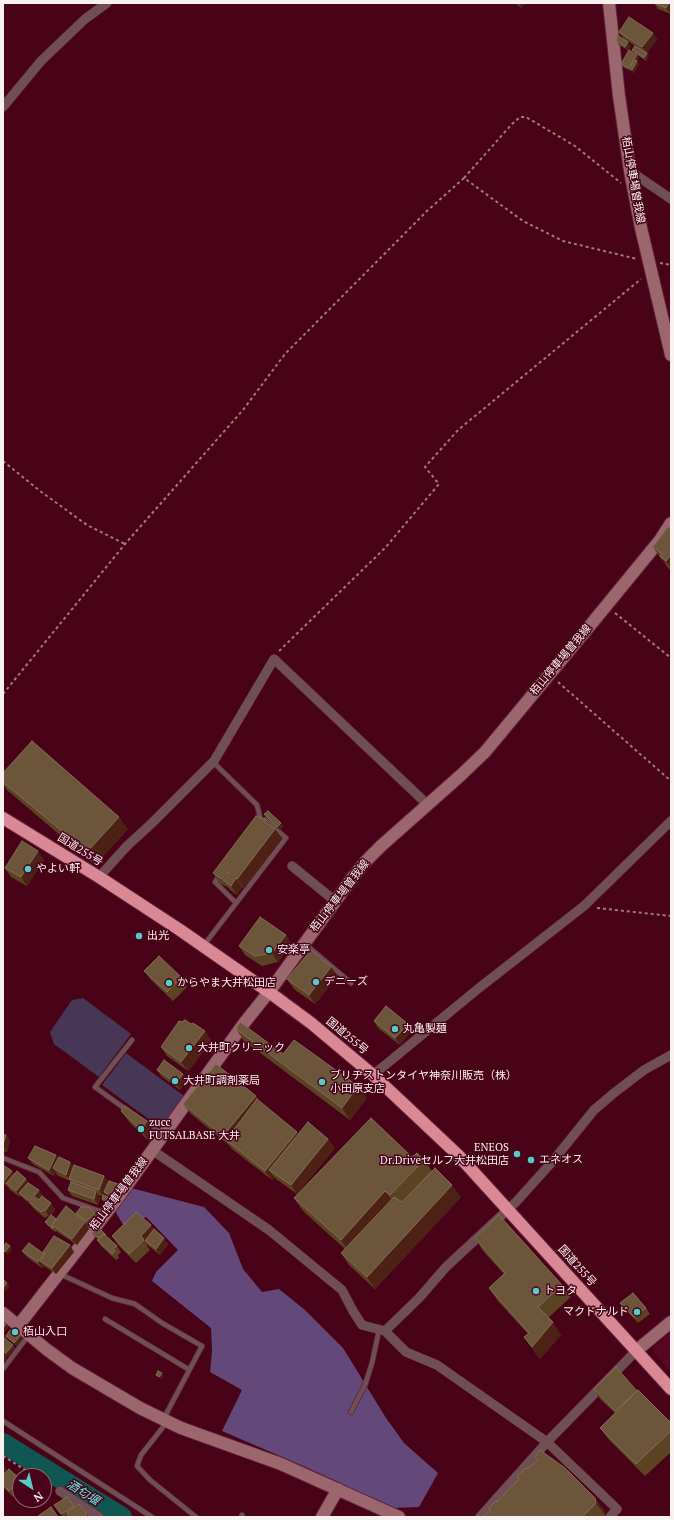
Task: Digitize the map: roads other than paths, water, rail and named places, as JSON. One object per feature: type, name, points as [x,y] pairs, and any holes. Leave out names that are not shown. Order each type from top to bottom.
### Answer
[{"type":"highway","name":"国道255号","points":[[3,818],[99,877],[203,946],[311,1023],[373,1075],[458,1156],[637,1350],[671,1389]]},
{"type":"main road","name":"栢山停車場曽我線","points":[[609,3],[619,96],[634,194],[671,355]]},
{"type":"main road","name":"栢山停車場曽我線","points":[[18,1326],[105,1213],[365,862],[485,752],[660,540],[671,523]]},
{"type":"main road","points":[[3,1313],[72,1368],[165,1421],[281,1464],[399,1517]]},
{"type":"main road","points":[[637,1350],[671,1322]]},
{"type":"main road","points":[[322,1517],[338,1489]]},
{"type":"street","points":[[3,107],[41,61],[85,19],[107,3]]},
{"type":"street","points":[[630,171],[671,198]]},
{"type":"street","points":[[99,877],[127,846],[213,762],[274,659],[428,805]]},
{"type":"street","points":[[373,1075],[479,988],[584,906],[671,821]]},
{"type":"street","points":[[292,866],[334,902]]},
{"type":"street","points":[[382,1331],[419,1298],[446,1267],[508,1210],[552,1162],[594,1110],[644,1070],[671,1055]]},
{"type":"street","points":[[152,1150],[269,1230],[342,1290],[362,1325],[382,1331],[406,1352],[437,1364],[547,1442],[617,1509],[610,1517]]},
{"type":"street","points":[[480,1517],[547,1442],[637,1350]]},
{"type":"street","points":[[60,1491],[100,1517]]},
{"type":"lane","points":[[203,946],[286,838],[261,819],[257,805],[213,762]]},
{"type":"lane","points":[[256,830],[261,819]]},
{"type":"lane","points":[[224,871],[215,882],[236,903]]},
{"type":"lane","points":[[304,943],[351,983]]},
{"type":"lane","points":[[132,1040],[95,1087],[132,1113]]},
{"type":"lane","points":[[144,1122],[163,1134]]},
{"type":"lane","points":[[3,1158],[39,1172],[63,1198],[105,1213]]},
{"type":"lane","points":[[59,1274],[112,1298],[135,1304],[162,1323],[202,1346],[188,1369],[165,1421],[141,1455],[137,1466],[150,1480],[196,1517]]},
{"type":"lane","points":[[105,1319],[188,1369]]},
{"type":"lane","points":[[351,1412],[365,1385],[382,1331]]},
{"type":"lane","points":[[3,1369],[29,1335]]},
{"type":"lane","points":[[3,1421],[152,1517]]},
{"type":"waterway","name":"酒匂堰","points":[[3,1443],[122,1517]]},
{"type":"place","name":"やよい軒","points":[[28,869]]},
{"type":"place","name":"出光","points":[[139,936]]},
{"type":"place","name":"安楽亭","points":[[269,950]]},
{"type":"place","name":"デニーズ","points":[[316,982]]},
{"type":"place","name":"からやま大井松田店","points":[[169,983]]},
{"type":"place","name":"丸亀製麺","points":[[395,1029]]},
{"type":"place","name":"大井町クリニック","points":[[189,1048]]},
{"type":"place","name":"大井町調剤薬局","points":[[175,1081]]},
{"type":"place","name":"ブリヂストンタイヤ神奈川販売（株） 小田原支店","points":[[322,1082]]},
{"type":"place","name":"zucc FUTSALBASE 大井","points":[[141,1129]]},
{"type":"place","name":"ENEOS Dr.Driveセルフ大井松田店","points":[[517,1154]]},
{"type":"place","name":"エネオス","points":[[531,1160]]},
{"type":"place","name":"トヨタ","points":[[536,1291]]},
{"type":"place","name":"マクドナルド","points":[[637,1312]]},
{"type":"place","name":"栢山入口","points":[[15,1332]]}]
